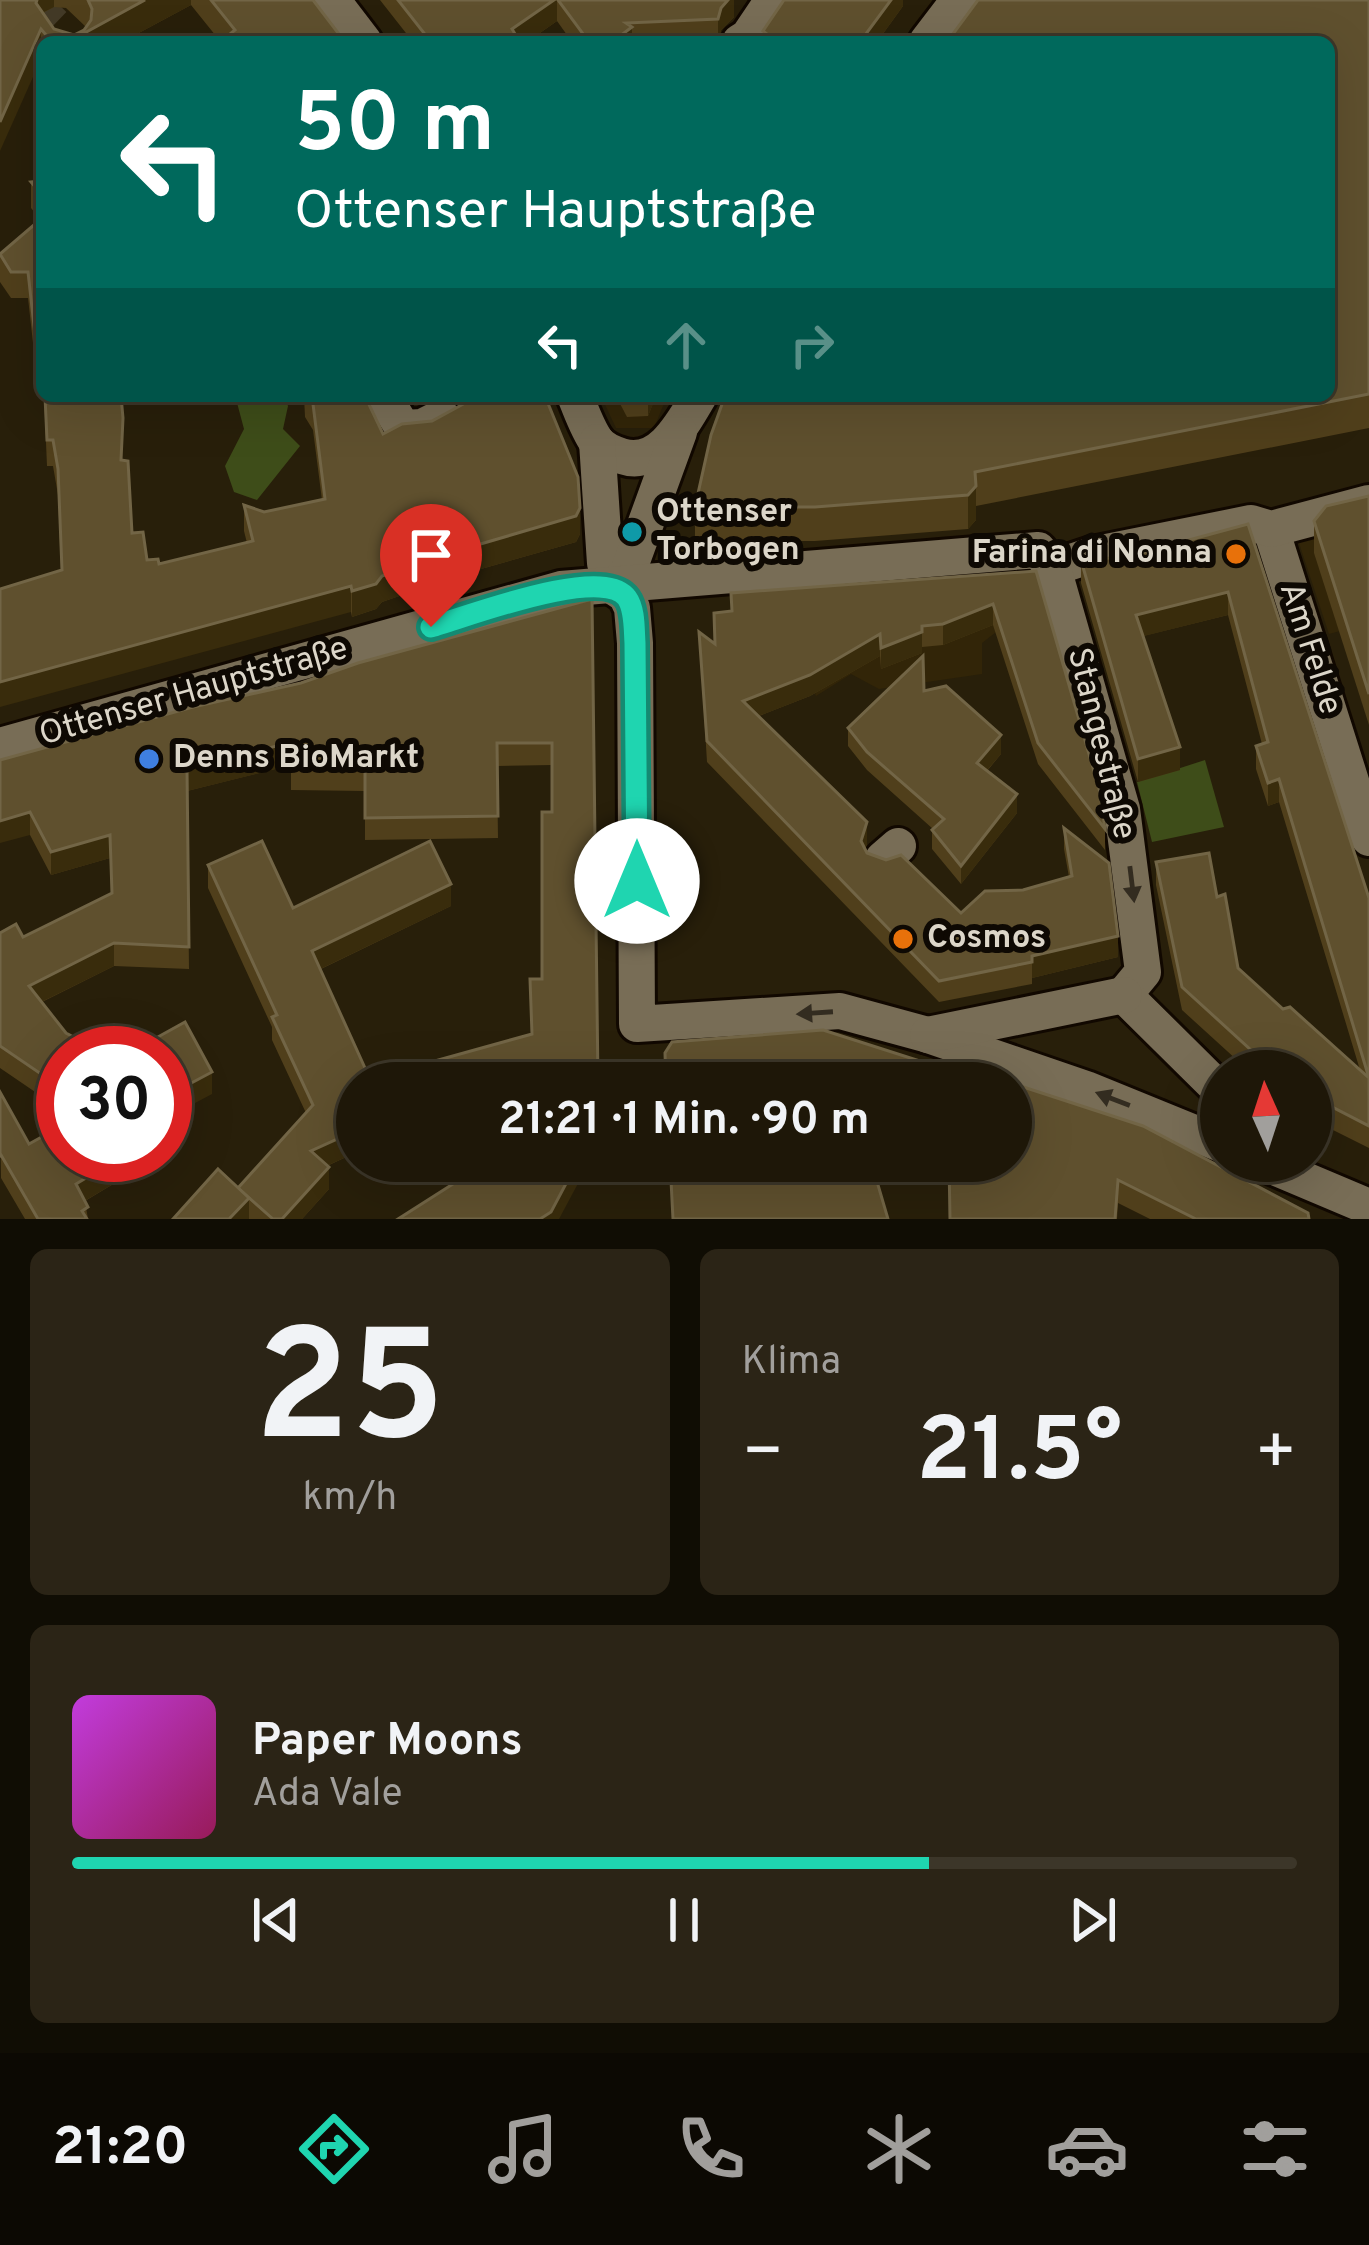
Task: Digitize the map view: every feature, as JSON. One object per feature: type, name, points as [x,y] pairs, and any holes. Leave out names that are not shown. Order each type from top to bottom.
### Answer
[{"type":"street","points":[[332,0],[359,36]]},
{"type":"street","points":[[749,36],[773,0]]},
{"type":"street","points":[[931,36],[952,2]]},
{"type":"street","points":[[387,402],[403,428],[422,427],[472,402]]},
{"type":"street","points":[[578,402],[597,442],[604,563],[614,587],[626,595],[632,608],[638,1024],[840,1011],[928,1035],[1200,1135]]},
{"type":"street","points":[[614,587],[628,572],[680,429],[696,402]]},
{"type":"street","points":[[597,442],[631,459],[652,455],[680,429]]},
{"type":"street","points":[[1053,568],[1092,555],[1251,523],[1271,529],[1369,502]]},
{"type":"street","name":"Am Felde","points":[[1271,529],[1369,838]]},
{"type":"street","name":"Ottenser Hauptstraße","points":[[0,746],[561,589],[1038,550],[1053,568]]},
{"type":"street","name":"Stangestraße","points":[[1053,568],[1122,809],[1143,972],[1124,995]]},
{"type":"street","points":[[928,1035],[1124,995],[1200,1070]]},
{"type":"street","points":[[1293,1182],[1328,1204],[1369,1207]]},
{"type":"shaded area","points":[[604,402],[665,402],[654,428],[616,428]]},
{"type":"shaded area","points":[[1328,536],[1369,623],[1329,634],[1297,537]]},
{"type":"shaded area","points":[[1048,591],[982,643],[982,674],[879,689],[851,674],[816,696],[806,671],[715,653],[714,634]]},
{"type":"green space","points":[[237,402],[286,402],[283,429],[300,446],[257,500],[234,492],[225,466],[244,429]]},
{"type":"green space","points":[[1205,760],[1224,827],[1152,842],[1137,782]]},
{"type":"building","points":[[0,0],[37,0],[54,29],[74,35],[91,20],[88,0],[145,0],[79,36],[47,36],[41,29],[0,122]]},
{"type":"building","points":[[211,0],[313,0],[340,36],[228,36],[235,30]]},
{"type":"building","points":[[398,0],[554,0],[512,29],[516,36],[426,36]]},
{"type":"building","points":[[558,0],[728,0],[718,19],[626,23],[632,27],[620,36],[585,36]]},
{"type":"building","points":[[784,0],[891,0],[864,36],[769,36],[763,31]]},
{"type":"building","points":[[978,0],[1369,0],[1369,394],[1335,401],[1335,36],[951,36]]},
{"type":"building","points":[[36,223],[36,344],[28,272],[11,272],[0,254]]},
{"type":"building","points":[[45,402],[122,402],[121,460],[128,461],[132,533],[143,532],[147,560],[158,559],[159,564],[253,541],[244,505],[264,512],[325,499],[312,402],[368,402],[383,434],[402,424],[432,421],[467,402],[547,402],[578,477],[580,508],[576,516],[382,576],[376,584],[352,591],[351,586],[0,682],[0,589],[62,570],[58,469],[53,440],[47,440]]},
{"type":"building","points":[[723,402],[1329,402],[975,472],[976,486],[968,495],[815,507],[695,507]]},
{"type":"building","points":[[1369,496],[1369,694],[1314,521],[1326,506]]},
{"type":"building","points":[[1248,524],[1369,898],[1369,1078],[1279,779],[1268,783],[1256,746],[1268,742],[1228,592],[1136,615],[1180,747],[1138,759],[1081,560],[1126,557]]},
{"type":"building","points":[[1036,571],[1100,792],[1105,829],[1038,743],[993,604],[943,624],[922,626],[922,632],[881,648],[880,634],[810,675],[743,701],[867,822],[861,841],[867,853],[886,860],[901,855],[961,913],[985,891],[1023,890],[1072,876],[1064,828],[1109,863],[1118,936],[1032,956],[1032,962],[939,981],[707,741],[699,632],[715,644],[714,613],[732,611],[731,593]]},
{"type":"building","points":[[592,599],[598,1062],[431,1062],[532,1034],[530,979],[542,979],[542,812],[552,812],[552,743],[497,743],[498,816],[365,818],[365,768],[291,767],[296,741],[187,769],[189,947],[114,943],[29,986],[60,1026],[36,1026],[36,1071],[0,1046],[0,933],[16,924],[23,937],[112,893],[110,835],[51,852],[30,812],[0,821],[0,760],[301,683]]},
{"type":"building","points":[[923,656],[924,691],[946,686],[1001,735],[977,763],[1017,794],[961,866],[932,830],[944,819],[867,752],[848,728]]},
{"type":"building","points":[[262,841],[293,908],[430,841],[451,884],[312,951],[362,1062],[336,1062],[336,1140],[311,1151],[329,1167],[282,1219],[273,1219],[238,1188],[313,1105],[208,865]]},
{"type":"building","points":[[1209,853],[1217,897],[1225,894],[1238,968],[1369,1078],[1369,1126],[1332,1107],[1332,1050],[1251,1050],[1182,987],[1156,862]]},
{"type":"building","points":[[823,1030],[923,1062],[665,1062],[672,1042]]},
{"type":"building","points":[[192,1035],[212,1072],[192,1083]]},
{"type":"building","points":[[1032,1090],[1143,1126],[1200,1156],[1200,1182],[1249,1182],[1308,1213],[1309,1219],[1196,1219],[1118,1180],[1115,1219],[950,1219],[949,1182],[1032,1182]]},
{"type":"building","points":[[0,1092],[29,1144],[36,1140],[36,1182],[79,1182],[76,1184],[88,1207],[82,1211],[87,1219],[38,1219],[0,1156]]},
{"type":"building","points":[[218,1169],[249,1198],[229,1219],[173,1219]]},
{"type":"building","points":[[456,1182],[567,1182],[551,1212],[540,1219],[398,1219]]},
{"type":"building","points":[[671,1182],[877,1182],[888,1219],[673,1219]]},
{"type":"tunnel","points":[[28,0],[58,29]]},
{"type":"place","name":"Ottenser Torbogen","points":[[632,532]]},
{"type":"place","name":"Farina di Nonna","points":[[1236,554]]},
{"type":"place","name":"Denns BioMarkt","points":[[149,759]]},
{"type":"place","name":"Cosmos","points":[[903,939]]},
{"type":"route","points":[[431,627],[561,589],[614,587],[626,595],[635,643],[637,881]]}]
